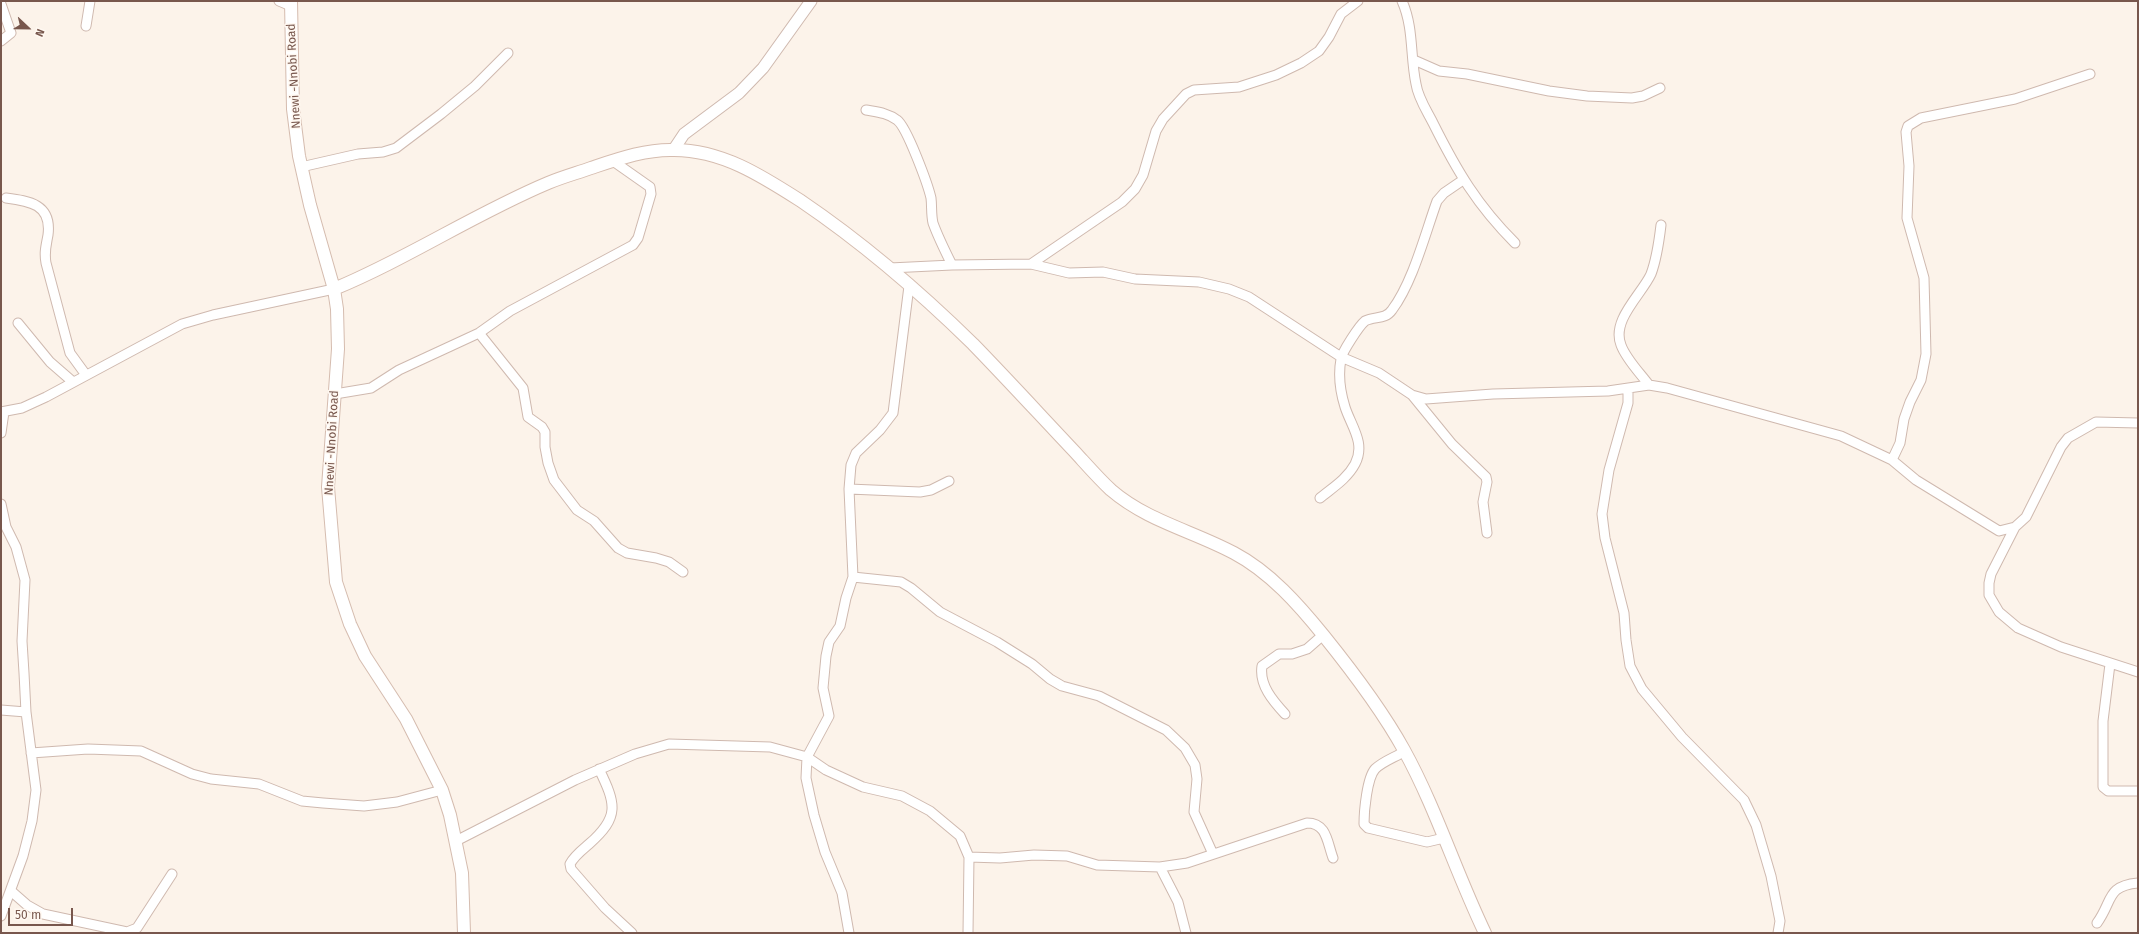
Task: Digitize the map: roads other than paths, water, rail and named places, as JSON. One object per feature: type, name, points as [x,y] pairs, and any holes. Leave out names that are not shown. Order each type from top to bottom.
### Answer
[{"type":"main road","name":"Nnewi -Nnobi Road","points":[[291,3],[293,109],[302,167],[310,205],[334,289],[338,350],[328,487],[336,582],[350,624],[365,656],[406,719],[442,790],[456,841],[462,873],[464,933]]},
{"type":"main road","points":[[334,289],[361,278],[430,241],[549,182],[613,160],[645,152],[674,150],[715,157],[737,163],[762,175],[816,211],[890,268],[972,344],[1112,490],[1147,515],[1232,552],[1259,568],[1323,635],[1385,717],[1405,751],[1485,933]]},
{"type":"street","points":[[86,26],[90,1]]},
{"type":"street","points":[[279,1],[291,3]]},
{"type":"street","points":[[674,150],[684,134],[739,93],[763,68],[811,1]]},
{"type":"street","points":[[1031,264],[1122,202],[1135,189],[1143,175],[1156,131],[1163,119],[1186,94],[1194,90],[1239,87],[1276,75],[1301,63],[1319,50],[1329,38],[1341,14],[1358,1]]},
{"type":"street","points":[[1402,1],[1409,15],[1416,85],[1422,101],[1463,180],[1491,218],[1515,243]]},
{"type":"street","points":[[1,4],[11,33],[1,41]]},
{"type":"street","points":[[302,167],[358,154],[383,152],[396,148],[475,86],[508,54]]},
{"type":"street","points":[[1414,60],[1439,71],[1467,74],[1549,91],[1587,96],[1632,98],[1643,96],[1660,88]]},
{"type":"street","points":[[1892,460],[1900,443],[1904,419],[1921,380],[1926,354],[1924,278],[1907,218],[1909,172],[1906,132],[1908,126],[1921,118],[2015,99],[2090,74]]},
{"type":"street","points":[[866,110],[887,113],[899,121],[906,131],[926,182],[931,200],[933,220],[937,232],[952,265]]},
{"type":"street","points":[[335,394],[371,388],[400,370],[479,333],[510,311],[627,248],[635,241],[651,194],[650,187],[613,160]]},
{"type":"street","points":[[1320,498],[1344,479],[1355,464],[1359,447],[1355,427],[1345,408],[1339,380],[1341,357],[1360,326],[1366,321],[1384,317],[1392,312],[1410,273],[1437,201],[1444,193],[1463,180]]},
{"type":"street","points":[[6,198],[29,201],[40,207],[46,215],[49,224],[44,249],[46,263],[70,353],[86,375]]},
{"type":"street","points":[[1649,386],[1621,345],[1620,336],[1623,320],[1651,274],[1657,255],[1661,226]]},
{"type":"street","points":[[890,268],[952,265],[1031,264],[1069,273],[1103,272],[1135,279],[1199,282],[1229,289],[1249,297],[1341,357],[1379,373],[1412,396],[1452,444],[1486,477],[1487,482],[1483,502],[1487,533]]},
{"type":"street","points":[[849,933],[842,893],[825,852],[814,815],[806,778],[807,758],[829,716],[823,688],[826,656],[829,642],[840,626],[846,598],[853,577],[849,490],[851,465],[856,453],[880,430],[893,413],[910,286]]},
{"type":"street","points":[[1,433],[2,412],[22,408],[182,324],[213,315],[334,289]]},
{"type":"street","points":[[18,322],[50,362],[73,382]]},
{"type":"street","points":[[479,333],[523,388],[528,417],[542,427],[545,432],[547,458],[554,480],[577,510],[594,521],[618,548],[627,553],[669,562],[683,572]]},
{"type":"street","points":[[1412,396],[1426,399],[1493,394],[1628,389],[1649,386],[1667,388],[1841,436],[1892,460],[1916,480],[1999,531],[2015,527]]},
{"type":"street","points":[[1628,389],[1628,403],[1609,470],[1602,514],[1604,538],[1624,613],[1630,666],[1642,689],[1677,731],[1744,800],[1756,825],[1771,876],[1780,921],[1778,933]]},
{"type":"street","points":[[2138,423],[2096,422],[2068,438],[2061,447],[2026,517],[2015,527],[1991,574],[1989,583],[1989,595],[1999,612],[2018,628],[2061,647],[2138,672]]},
{"type":"street","points":[[849,490],[920,492],[931,490],[949,481]]},
{"type":"street","points":[[1,504],[6,527],[16,547],[25,580],[22,641],[26,712],[36,790],[32,821],[23,856],[1,916]]},
{"type":"street","points":[[853,577],[901,582],[911,588],[940,612],[997,642],[1032,664],[1050,679],[1062,686],[1098,696],[1166,730],[1185,748],[1195,764],[1197,779],[1194,812],[1213,854]]},
{"type":"street","points":[[1285,714],[1272,699],[1265,687],[1261,676],[1262,666],[1279,654],[1292,654],[1307,649],[1323,635]]},
{"type":"street","points":[[2110,664],[2103,721],[2103,787],[2108,791],[2138,791]]},
{"type":"street","points":[[1,710],[26,712]]},
{"type":"street","points":[[456,841],[599,769],[635,754],[669,744],[770,746],[807,758],[826,770],[863,787],[902,796],[930,811],[960,836],[969,857],[968,933]]},
{"type":"street","points":[[31,753],[88,749],[141,751],[192,774],[211,779],[259,784],[302,801],[323,803],[364,806],[397,802],[442,790]]},
{"type":"street","points":[[1405,751],[1379,766],[1374,771],[1369,787],[1364,824],[1368,828],[1427,842],[1444,838]]},
{"type":"street","points":[[599,769],[610,791],[612,815],[609,824],[602,833],[578,853],[570,864],[571,869],[595,897],[632,933]]},
{"type":"street","points":[[969,857],[1000,858],[1034,855],[1067,856],[1097,865],[1160,867],[1186,863],[1301,825],[1316,823],[1323,828],[1333,858]]},
{"type":"street","points":[[1160,867],[1178,902],[1186,933]]},
{"type":"street","points":[[11,891],[27,906],[43,914],[126,932],[137,928],[172,874]]},
{"type":"street","points":[[2097,923],[2105,913],[2114,891],[2119,886],[2138,883]]}]
